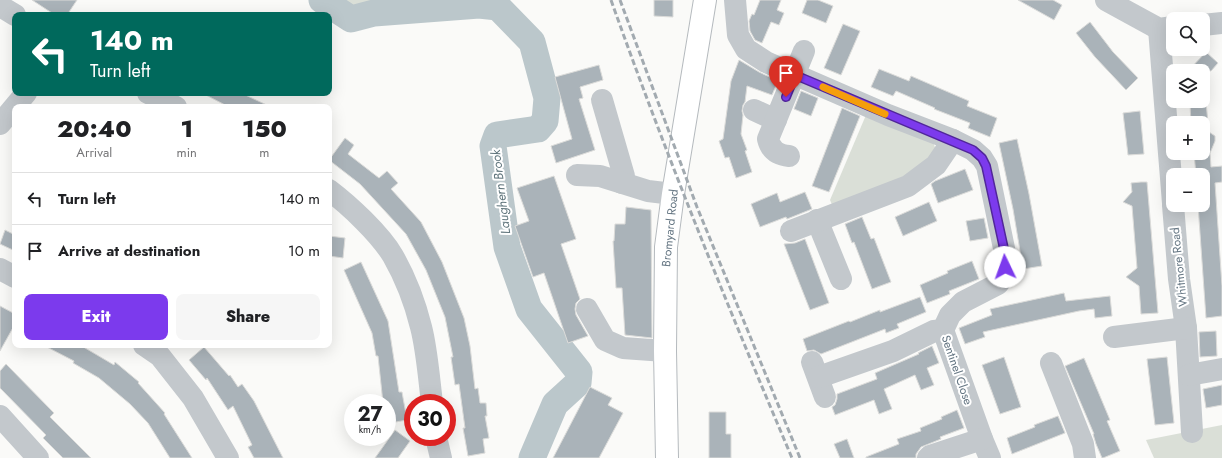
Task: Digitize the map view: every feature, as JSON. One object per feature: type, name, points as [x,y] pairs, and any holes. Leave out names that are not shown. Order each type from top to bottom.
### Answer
[{"type":"main road","name":"Bromyard Road","points":[[667,458],[665,351],[666,246],[673,194],[705,0]]},
{"type":"street","name":"Sentinel Close","points":[[735,0],[738,35],[746,49],[766,62],[888,115],[953,140],[973,150],[982,158],[986,166],[1006,258],[1004,276],[998,284],[963,302],[950,315],[943,330],[986,448]]},
{"type":"street","points":[[1106,0],[1166,28]]},
{"type":"street","points":[[0,6],[12,13]]},
{"type":"street","points":[[1210,24],[1222,23]]},
{"type":"street","points":[[789,156],[780,155],[770,147],[768,139],[804,51]]},
{"type":"street","name":"Whitmore Road","points":[[1167,56],[1172,168]]},
{"type":"street","points":[[17,104],[23,96]]},
{"type":"street","points":[[154,96],[170,104]]},
{"type":"street","points":[[602,100],[624,176],[622,183]]},
{"type":"street","points":[[0,124],[12,110]]},
{"type":"street","points":[[754,110],[776,120]]},
{"type":"street","points":[[791,231],[908,186],[936,165],[953,140]]},
{"type":"street","points":[[577,175],[600,176],[648,191],[673,194]]},
{"type":"street","points":[[332,192],[346,202],[392,255],[408,288],[421,327],[431,394]]},
{"type":"street","name":"Whitmore Road","points":[[1174,212],[1179,279],[1186,328],[1192,432]]},
{"type":"street","points":[[817,220],[841,279]]},
{"type":"street","points":[[0,269],[12,275]]},
{"type":"street","points":[[587,309],[604,340],[623,348],[665,351]]},
{"type":"street","points":[[1114,337],[1186,328]]},
{"type":"street","points":[[819,379],[893,351],[934,331],[943,330]]},
{"type":"street","points":[[158,349],[193,398],[228,458]]},
{"type":"street","points":[[1050,363],[1083,444],[1085,458]]},
{"type":"street","points":[[1189,375],[1222,370]]},
{"type":"street","points":[[0,416],[38,458]]},
{"type":"street","points":[[438,446],[441,458]]},
{"type":"street","points":[[928,458],[930,456],[986,448]]},
{"type":"shaded area","points":[[322,0],[500,0],[479,5],[374,13],[351,19]]},
{"type":"shaded area","points":[[866,115],[933,142],[936,150],[909,176],[833,207],[830,200]]},
{"type":"shaded area","points":[[1222,425],[1222,458],[1154,458],[1146,440]]},
{"type":"building","points":[[32,0],[77,0],[69,12],[50,12]]},
{"type":"building","points":[[654,0],[673,0],[673,17],[654,16]]},
{"type":"building","points":[[760,0],[781,0],[777,10],[784,13],[779,25],[771,22],[762,43],[755,40],[750,31],[749,21],[752,14],[754,15]]},
{"type":"building","points":[[807,0],[818,0],[833,6],[826,23],[802,13]]},
{"type":"building","points":[[1018,0],[1053,0],[1062,5],[1054,20]]},
{"type":"building","points":[[1090,22],[1113,52],[1138,78],[1126,90],[1095,57],[1076,33]]},
{"type":"building","points":[[843,24],[860,31],[841,75],[824,68]]},
{"type":"building","points":[[1202,56],[1210,56],[1218,63],[1211,71],[1210,64],[1195,64]]},
{"type":"building","points":[[739,60],[778,81],[772,95],[747,86],[742,111],[741,134],[747,150],[745,151],[752,172],[736,178],[729,157],[725,158],[719,141],[723,139],[731,81]]},
{"type":"building","points":[[599,65],[603,80],[580,87],[583,98],[579,99],[595,150],[556,163],[551,146],[572,139],[555,77]]},
{"type":"building","points":[[879,69],[909,81],[911,76],[969,101],[967,106],[997,118],[990,137],[968,128],[970,123],[934,109],[935,108],[896,91],[893,96],[871,87]]},
{"type":"building","points":[[801,91],[818,98],[811,116],[794,109]]},
{"type":"building","points":[[208,96],[247,96],[265,104],[223,104]]},
{"type":"building","points":[[842,108],[860,116],[829,192],[812,186]]},
{"type":"building","points":[[1190,108],[1207,108],[1207,116],[1191,116]]},
{"type":"building","points":[[1140,111],[1144,154],[1128,155],[1123,113]]},
{"type":"building","points":[[1210,133],[1215,136],[1215,141],[1210,153]]},
{"type":"building","points":[[345,138],[354,145],[348,154],[379,178],[387,171],[398,183],[391,189],[421,222],[442,262],[464,318],[470,346],[475,389],[478,388],[480,403],[486,403],[487,416],[485,416],[489,438],[483,439],[485,453],[468,456],[463,428],[465,428],[459,384],[455,385],[451,357],[453,357],[445,317],[426,270],[406,234],[360,184],[332,162],[332,156]]},
{"type":"building","points":[[1017,139],[1042,266],[1023,269],[1013,209],[999,143]]},
{"type":"building","points":[[1210,153],[1211,167],[1222,166],[1222,182],[1215,183],[1222,286],[1222,316],[1206,318],[1198,212],[1210,212],[1210,168],[1195,168],[1195,160],[1210,160]]},
{"type":"building","points":[[965,169],[973,190],[938,203],[931,184]]},
{"type":"building","points":[[554,176],[576,239],[561,244],[580,299],[576,303],[576,315],[588,336],[568,343],[544,273],[533,277],[515,226],[529,221],[517,188]]},
{"type":"building","points":[[1147,182],[1158,313],[1141,314],[1139,286],[1126,277],[1137,268],[1132,206],[1123,202],[1132,192],[1131,183]]},
{"type":"building","points":[[805,192],[812,209],[787,219],[786,217],[760,227],[751,204],[777,193],[780,202]]},
{"type":"building","points":[[929,202],[937,221],[903,236],[895,217]]},
{"type":"building","points":[[626,207],[651,210],[652,338],[625,335],[622,288],[616,288],[613,241],[615,224],[625,224]]},
{"type":"building","points":[[862,217],[871,239],[874,238],[891,282],[872,289],[854,242],[852,243],[845,224]]},
{"type":"building","points":[[984,218],[988,238],[970,241],[966,221]]},
{"type":"building","points":[[5,230],[12,234],[12,250],[0,244]]},
{"type":"building","points":[[332,236],[345,238],[343,258],[332,256]]},
{"type":"building","points":[[805,239],[829,303],[810,310],[784,244],[795,243]]},
{"type":"building","points":[[972,261],[979,279],[949,291],[950,294],[927,303],[920,285],[948,273],[947,271]]},
{"type":"building","points":[[361,262],[388,321],[399,392],[402,392],[404,403],[404,421],[396,422],[396,394],[382,394],[378,356],[376,356],[372,333],[344,270]]},
{"type":"building","points":[[1064,293],[1066,301],[1110,296],[1112,316],[1095,318],[1094,309],[1079,311],[983,332],[985,337],[965,344],[959,328],[992,315],[990,309]]},
{"type":"building","points":[[920,297],[926,312],[897,324],[899,328],[886,333],[885,329],[821,354],[814,350],[807,351],[803,339],[849,321],[850,322],[880,310],[880,312]]},
{"type":"building","points":[[0,306],[12,312],[12,329],[0,351]]},
{"type":"building","points":[[1216,331],[1217,356],[1200,357],[1199,332]]},
{"type":"building","points":[[932,346],[939,363],[927,368],[934,385],[921,390],[915,375],[884,389],[892,409],[879,414],[874,400],[835,415],[832,407],[835,405],[837,394],[877,379],[875,373],[919,354],[918,353]]},
{"type":"building","points":[[49,348],[85,348],[114,365],[115,362],[139,382],[138,383],[165,413],[164,414],[192,458],[170,458],[148,423],[130,404],[99,378],[73,363],[74,361]]},
{"type":"building","points":[[203,348],[205,348],[229,376],[230,375],[238,387],[242,384],[254,401],[283,458],[254,458],[248,447],[252,445],[233,406],[228,410],[207,378],[206,380],[189,360]]},
{"type":"building","points":[[1004,357],[1021,407],[1000,414],[982,365]]},
{"type":"building","points":[[1167,357],[1174,423],[1155,425],[1147,359]]},
{"type":"building","points":[[1084,358],[1110,420],[1107,421],[1120,451],[1103,458],[1065,366]]},
{"type":"building","points":[[6,364],[54,413],[50,417],[91,458],[63,458],[43,438],[46,435],[0,388],[0,371]]},
{"type":"building","points":[[1222,385],[1222,405],[1206,408],[1203,389]]},
{"type":"building","points":[[590,387],[612,398],[608,405],[623,413],[599,458],[553,458]]},
{"type":"building","points":[[957,410],[964,428],[940,437],[941,439],[921,447],[916,454],[916,458],[866,458],[899,444],[897,439],[921,431],[920,428],[942,419],[941,417]]},
{"type":"building","points":[[709,412],[726,412],[726,434],[731,434],[731,458],[709,458]]},
{"type":"building","points":[[1058,416],[1065,433],[1012,454],[1007,438],[1035,427],[1034,425]]},
{"type":"building","points":[[396,431],[404,437],[404,446],[406,446],[398,458],[375,458],[384,446],[396,446]]},
{"type":"building","points":[[847,439],[854,458],[840,458],[834,444]]},
{"type":"waterway","name":"Laughern Brook","points":[[322,0],[351,19],[374,13],[479,5],[498,7],[532,42],[547,98],[545,121],[538,129],[497,135],[493,146],[507,247],[529,309],[579,372],[578,383],[555,404],[532,458]]},
{"type":"railway","points":[[611,0],[653,116],[698,230],[744,345],[792,458]]},
{"type":"railway","points":[[620,0],[697,207],[800,458]]},
{"type":"slow traffic","points":[[823,87],[885,114]]},
{"type":"route","points":[[786,97],[795,75],[888,115],[953,140],[973,150],[982,158],[986,166],[1006,258],[1005,267]]}]
